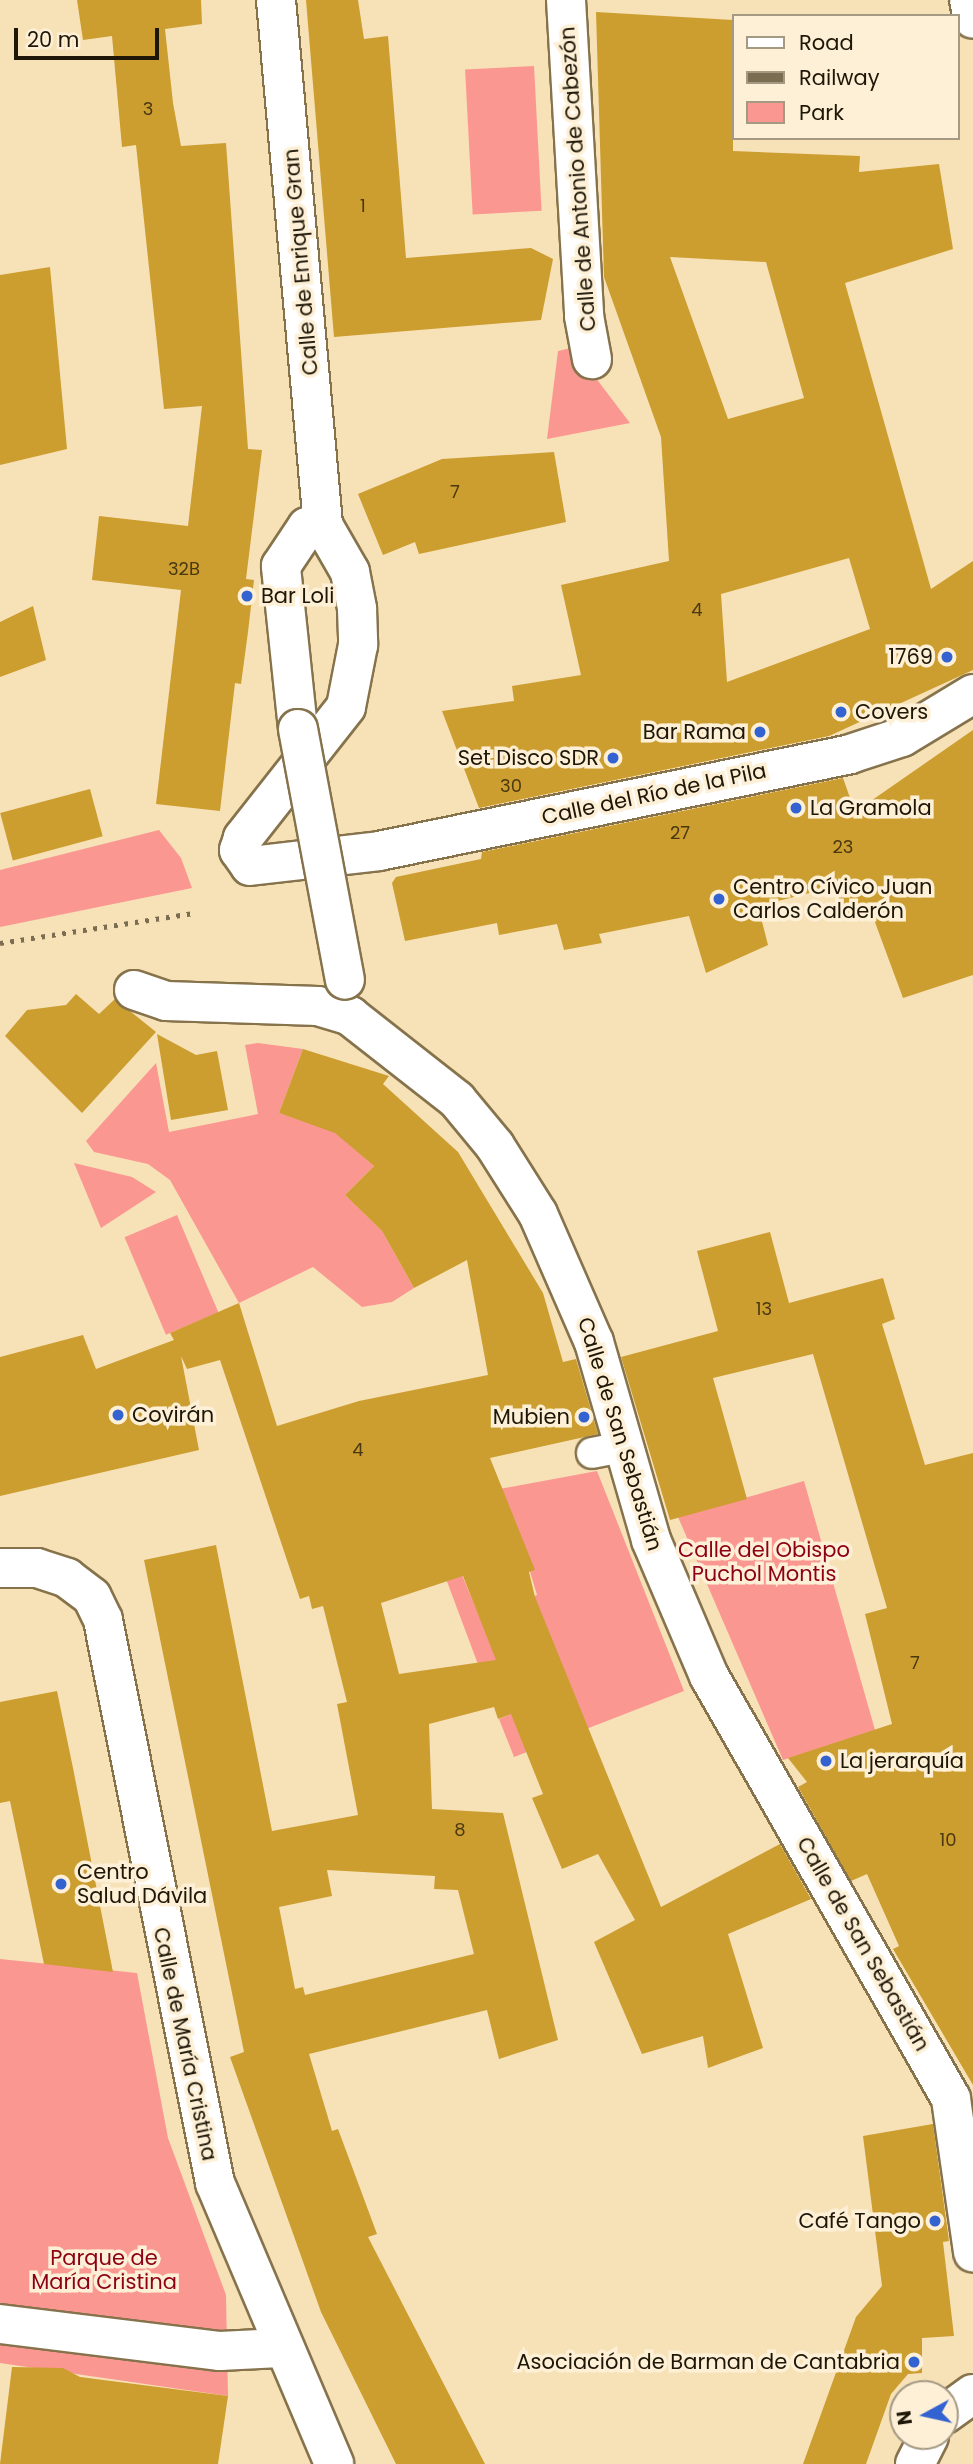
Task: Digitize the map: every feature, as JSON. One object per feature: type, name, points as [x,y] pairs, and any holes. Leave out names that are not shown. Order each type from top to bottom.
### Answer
[{"type":"street","name":"Calle de Enrique Gran","points":[[276,0],[323,525]]},
{"type":"street","name":"Calle de Antonio de Cabezón","points":[[566,0],[584,316],[592,359]]},
{"type":"street","points":[[969,0],[973,19]]},
{"type":"street","name":"Calle del Río de la Pila","points":[[323,525],[345,560],[356,609],[358,645],[346,708],[243,838],[239,850],[250,866],[379,851],[850,754],[902,737],[973,694]]},
{"type":"street","points":[[323,525],[307,527],[281,566],[298,729],[348,998]]},
{"type":"street","name":"Calle de San Sebastián","points":[[134,990],[166,1001],[318,1006],[348,998],[457,1100],[509,1169],[567,1275],[608,1450],[651,1540],[709,1676],[951,2099],[973,2252]]},
{"type":"street","name":"Calle de María Cristina","points":[[0,1568],[37,1568],[67,1578],[92,1597],[103,1620],[215,2183],[280,2348],[334,2464]]},
{"type":"street","points":[[0,2323],[220,2351],[280,2348]]},
{"type":"green space","points":[[534,66],[542,211],[473,214],[465,70]]},
{"type":"green space","points":[[584,345],[589,369],[630,423],[547,439],[558,351]]},
{"type":"green space","points":[[159,830],[181,858],[192,888],[0,927],[0,870]]},
{"type":"green space","points":[[258,1043],[303,1049],[279,1113],[335,1132],[374,1166],[345,1195],[382,1231],[414,1288],[392,1302],[362,1307],[313,1267],[239,1303],[170,1180],[148,1164],[94,1152],[86,1141],[156,1063],[169,1132],[258,1114],[245,1045]]},
{"type":"green space","points":[[74,1163],[132,1177],[156,1192],[101,1228]]},
{"type":"green space","points":[[177,1215],[218,1313],[166,1335],[125,1237]]},
{"type":"green space","points":[[597,1471],[684,1691],[514,1757],[499,1719],[523,1709],[585,1725],[488,1691],[418,1504]],"holes":[[[514,1518],[537,1595],[480,1618],[459,1568]]]},
{"type":"green space","name":"Calle del Obispo Puchol Montis","points":[[804,1481],[875,1730],[783,1760],[678,1517]]},
{"type":"green space","name":"Parque de María Cristina","points":[[0,1959],[137,1973],[168,2138],[226,2295],[228,2396],[0,2363]]},
{"type":"building","points":[[77,0],[201,0],[202,24],[165,29],[173,103],[181,146],[226,143],[248,449],[262,450],[246,579],[254,580],[248,632],[241,684],[235,683],[220,811],[156,804],[181,590],[92,580],[99,516],[188,526],[202,406],[164,409],[136,145],[122,147],[112,36],[83,40]]},
{"type":"building","points":[[306,0],[358,0],[364,39],[388,36],[406,258],[531,248],[553,259],[541,320],[334,337]]},
{"type":"building","points":[[596,12],[732,20],[733,151],[860,156],[859,172],[939,164],[953,249],[845,283],[931,589],[973,561],[973,670],[829,736],[479,808],[442,711],[514,701],[512,686],[581,675],[561,585],[669,561],[661,437],[604,277]],"holes":[[[670,257],[766,262],[804,398],[728,419]],[[849,558],[870,629],[727,682],[721,594]]]},
{"type":"building","points":[[50,267],[67,449],[0,465],[0,275]]},
{"type":"building","points":[[554,452],[566,522],[419,554],[415,542],[383,555],[358,494],[442,459]]},
{"type":"building","points":[[33,606],[46,660],[0,677],[0,622]]},
{"type":"building","points":[[973,730],[973,975],[903,998],[869,906],[842,915],[833,887],[758,906],[768,945],[706,973],[689,916],[599,934],[602,943],[564,950],[557,924],[499,935],[497,923],[405,941],[392,883],[396,877],[481,859],[482,852],[843,778],[855,812]]},
{"type":"building","points":[[90,789],[103,836],[13,860],[0,813]]},
{"type":"building","points":[[76,994],[99,1014],[115,999],[156,1032],[82,1113],[5,1036],[27,1010],[66,1005]]},
{"type":"building","points":[[157,1034],[196,1055],[217,1051],[228,1110],[171,1120]]},
{"type":"building","points":[[303,1049],[389,1076],[383,1084],[458,1152],[543,1293],[563,1362],[576,1359],[598,1434],[490,1458],[535,1570],[529,1572],[535,1597],[661,1907],[780,1844],[811,1899],[728,1934],[763,2048],[708,2068],[703,2036],[642,2054],[594,1942],[635,1920],[598,1854],[562,1869],[532,1798],[543,1794],[511,1714],[498,1719],[494,1707],[429,1724],[432,1809],[503,1813],[558,2040],[499,2059],[487,2010],[309,2054],[332,2131],[338,2129],[377,2234],[368,2237],[485,2464],[396,2464],[321,2312],[230,2057],[244,2052],[144,1560],[216,1545],[272,1831],[358,1815],[337,1704],[347,1702],[323,1606],[312,1609],[309,1596],[300,1599],[220,1360],[187,1369],[181,1356],[199,1450],[0,1496],[0,1357],[83,1335],[96,1369],[174,1340],[170,1333],[239,1303],[277,1426],[359,1401],[488,1375],[467,1260],[414,1288],[382,1231],[345,1195],[374,1166],[335,1133],[279,1113]],"holes":[[[463,1576],[496,1660],[399,1674],[381,1603]],[[327,1870],[435,1876],[434,1889],[458,1890],[474,1954],[305,1995],[303,1987],[295,1989],[279,1907],[332,1896]]]},
{"type":"building","points":[[770,1232],[789,1303],[883,1278],[895,1319],[882,1324],[925,1465],[973,1453],[973,2085],[893,1949],[899,1946],[867,1874],[851,1881],[798,1787],[807,1782],[788,1758],[892,1724],[865,1614],[887,1608],[813,1354],[713,1378],[747,1499],[670,1520],[621,1357],[718,1331],[697,1251]]},
{"type":"building","name":"Centro Salud Dávila","points":[[57,1691],[113,1972],[44,1964],[10,1801],[0,1803],[0,1702]]},
{"type":"building","points":[[933,2124],[949,2241],[943,2242],[954,2336],[922,2338],[922,2373],[908,2374],[903,2380],[889,2380],[889,2400],[866,2464],[803,2464],[856,2317],[882,2286],[863,2136]]},
{"type":"building","points":[[12,2367],[63,2368],[80,2377],[228,2396],[218,2464],[0,2464]]},
{"type":"railway","points":[[0,943],[194,913]]},
{"type":"place","name":"Bar Loli","points":[[247,596]]},
{"type":"place","name":"1769","points":[[947,657]]},
{"type":"place","name":"Covers","points":[[841,712]]},
{"type":"place","name":"Bar Rama","points":[[760,732]]},
{"type":"place","name":"Set Disco SDR","points":[[613,758]]},
{"type":"place","name":"La Gramola","points":[[796,808]]},
{"type":"place","name":"Centro Cívico Juan Carlos Calderón","points":[[719,899]]},
{"type":"place","name":"Covirán","points":[[118,1415]]},
{"type":"place","name":"Mubien","points":[[584,1417]]},
{"type":"place","name":"La jerarquía","points":[[826,1761]]},
{"type":"place","name":"Centro Salud Dávila","points":[[61,1884]]},
{"type":"place","name":"Café Tango","points":[[935,2221]]},
{"type":"place","name":"Asociación de Barman de Cantabria","points":[[914,2362]]}]
